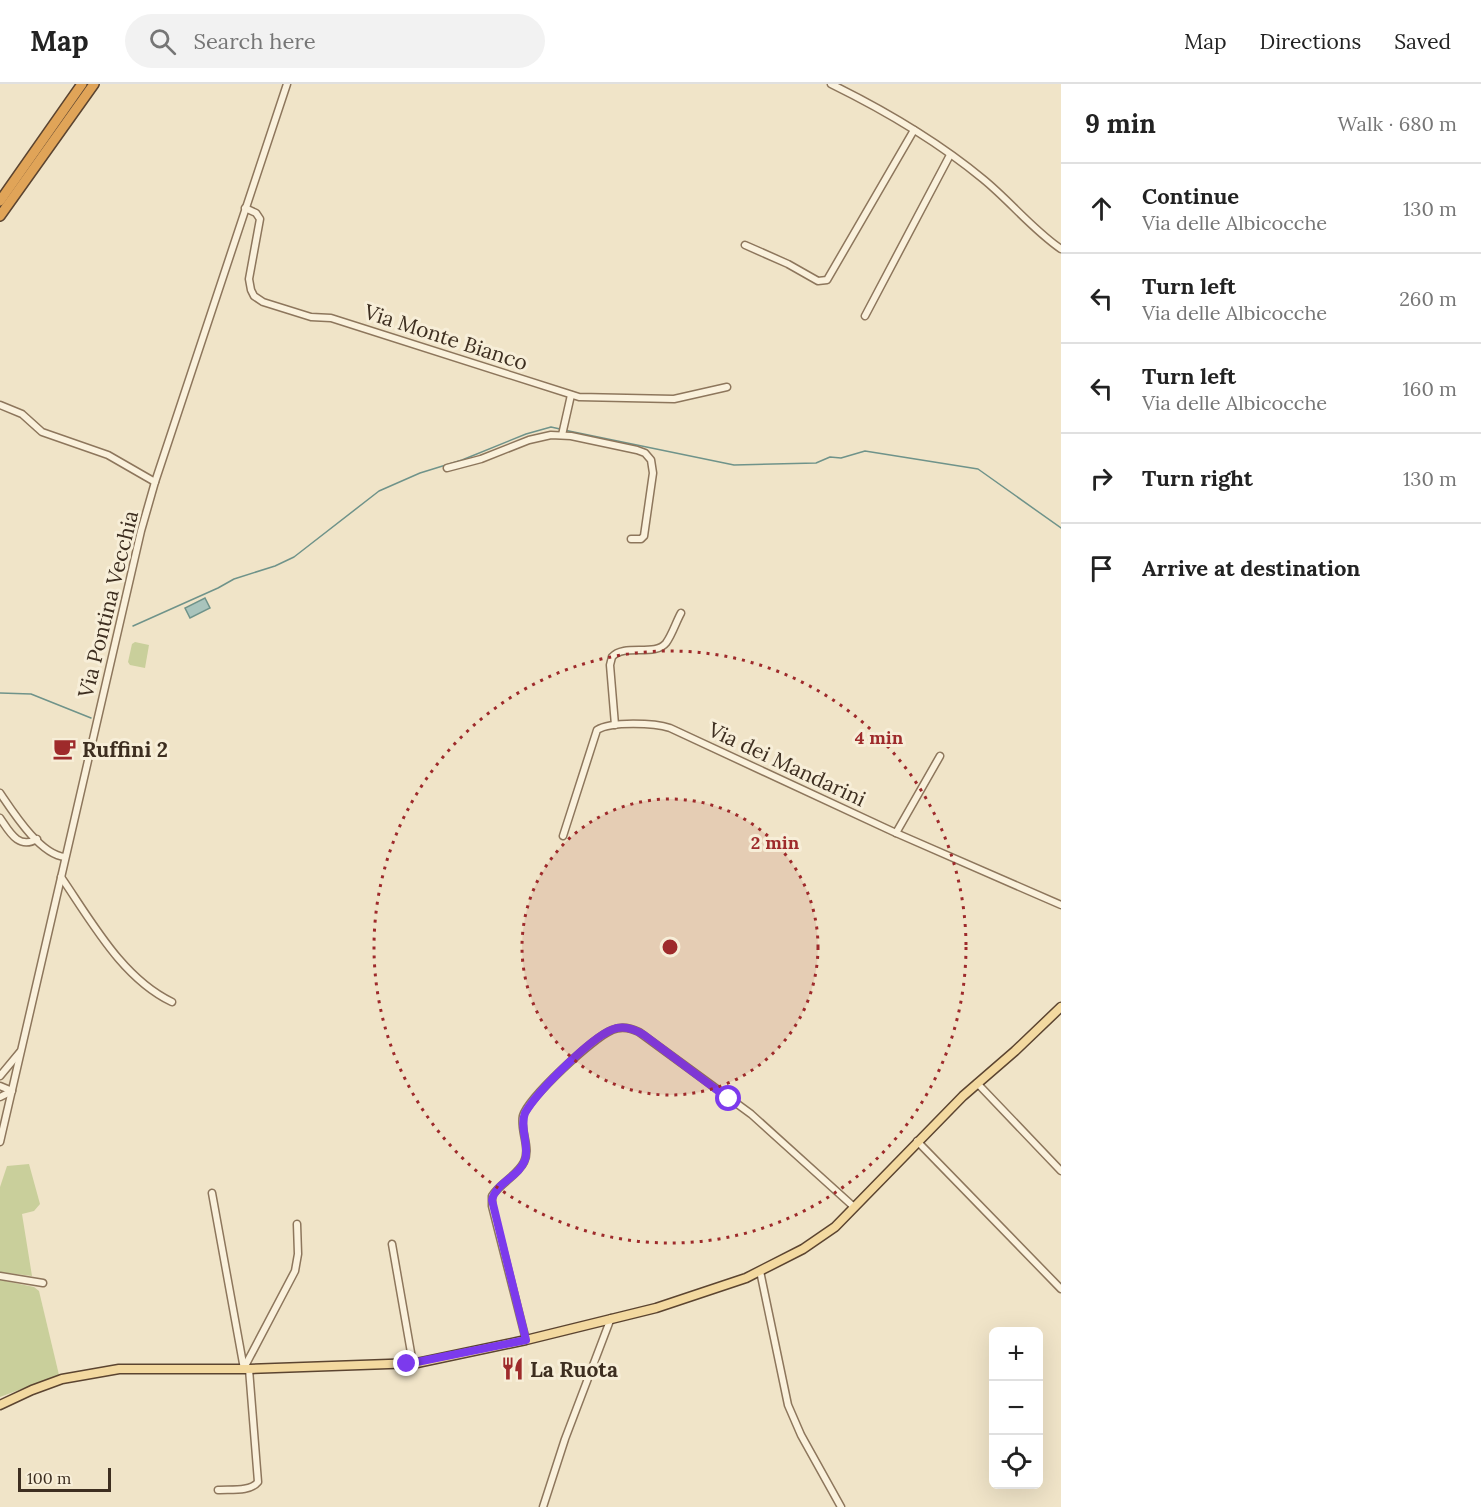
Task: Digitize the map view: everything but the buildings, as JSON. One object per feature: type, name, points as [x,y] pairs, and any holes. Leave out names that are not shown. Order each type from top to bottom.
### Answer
[{"type":"highway","points":[[0,201],[82,84]]},
{"type":"highway","points":[[0,216],[94,84]]},
{"type":"main road","points":[[0,1405],[42,1386],[96,1372],[154,1368],[247,1369],[413,1364],[526,1340],[692,1297],[760,1271],[811,1244],[836,1226],[917,1141],[1061,1007]]},
{"type":"street","name":"Via Pontina Vecchia","points":[[0,1142],[23,1050],[128,582],[155,482],[287,84]]},
{"type":"street","points":[[831,84],[914,130],[950,155],[988,183],[1045,237],[1061,249]]},
{"type":"street","points":[[745,246],[788,264],[818,281],[827,280],[914,130]]},
{"type":"street","points":[[865,316],[950,155]]},
{"type":"street","name":"Via Monte Bianco","points":[[245,208],[257,214],[260,219],[249,279],[253,294],[259,301],[311,317],[331,318],[585,398],[671,400],[727,387]]},
{"type":"street","points":[[562,435],[571,395]]},
{"type":"street","points":[[0,405],[20,413],[42,432],[108,454],[155,482]]},
{"type":"street","points":[[447,468],[547,436],[562,435],[645,453],[651,460],[654,472],[644,536],[641,539],[631,539]]},
{"type":"street","points":[[563,836],[596,731],[601,727],[615,725],[610,665],[612,657],[620,652],[661,647],[667,642],[681,613]]},
{"type":"street","name":"Via dei Mandarini","points":[[615,725],[654,724],[670,728],[896,833],[1061,905]]},
{"type":"street","points":[[896,833],[940,756]]},
{"type":"street","points":[[0,793],[37,839],[53,854],[65,857]]},
{"type":"street","points":[[0,818],[19,842],[30,843],[37,839]]},
{"type":"street","points":[[62,877],[95,928],[116,954],[148,987],[172,1002]]},
{"type":"street","points":[[526,1340],[492,1206],[492,1196],[520,1169],[525,1160],[523,1118],[527,1110],[559,1071],[612,1030],[628,1028],[644,1035],[754,1116],[854,1207]]},
{"type":"street","points":[[0,1076],[23,1050]]},
{"type":"street","points":[[977,1083],[1061,1171]]},
{"type":"street","points":[[0,1086],[12,1091]]},
{"type":"street","points":[[0,1097],[12,1091]]},
{"type":"street","points":[[917,1141],[1061,1288]]},
{"type":"street","points":[[213,1193],[247,1369],[258,1482],[250,1488],[218,1490]]},
{"type":"street","points":[[247,1369],[296,1270],[297,1224]]},
{"type":"street","points":[[392,1244],[413,1364]]},
{"type":"street","points":[[760,1271],[788,1406],[801,1436],[841,1507]]},
{"type":"street","points":[[0,1276],[43,1283]]},
{"type":"street","points":[[543,1507],[565,1439],[611,1318]]},
{"type":"green space","points":[[135,642],[149,645],[145,668],[130,665],[128,662],[132,644]]},
{"type":"green space","points":[[29,1164],[40,1204],[34,1211],[22,1214],[32,1276],[0,1272],[0,1187],[7,1166]]},
{"type":"green space","points":[[0,1280],[34,1287],[39,1291],[59,1375],[0,1397]]},
{"type":"water","points":[[205,598],[210,608],[190,618],[185,608]]},
{"type":"waterway","points":[[133,626],[234,579],[275,566],[294,557],[379,491],[420,473],[462,460],[526,434],[551,427],[560,429]]},
{"type":"waterway","points":[[564,430],[734,465],[816,463],[830,457],[841,458],[865,451],[978,469],[1061,528]]},
{"type":"waterway","points":[[0,693],[31,694],[91,718]]},
{"type":"place","name":"Ruffini 2","points":[[64,749]]},
{"type":"place","name":"La Ruota","points":[[512,1369]]},
{"type":"route","points":[[407,1364],[526,1340],[492,1206],[492,1196],[520,1169],[525,1160],[523,1118],[525,1113],[565,1066],[606,1033],[617,1028],[628,1028],[644,1035],[729,1099]]}]
